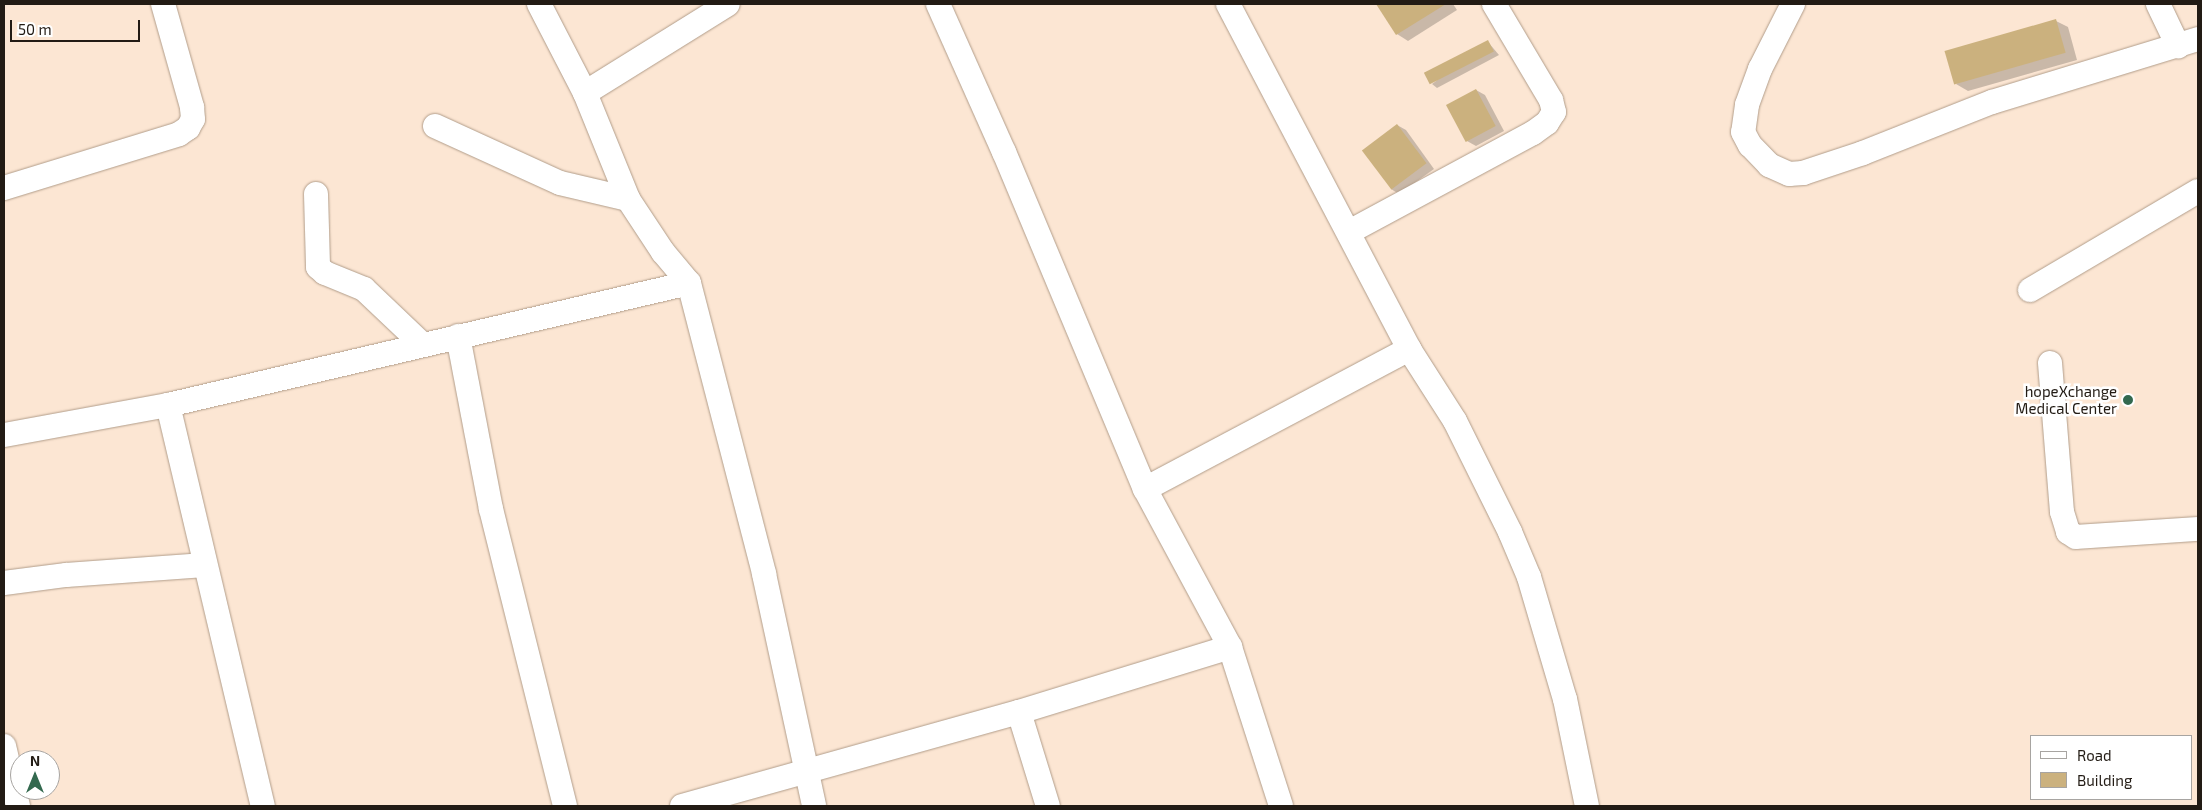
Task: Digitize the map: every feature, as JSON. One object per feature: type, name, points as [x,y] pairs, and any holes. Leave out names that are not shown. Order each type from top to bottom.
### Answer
[{"type":"street","points":[[4,188],[170,137],[188,128],[193,119],[192,107],[163,4]]},
{"type":"street","points":[[539,4],[585,93],[628,199],[663,252],[689,283],[761,565],[809,772],[814,806]]},
{"type":"street","points":[[585,93],[728,4]]},
{"type":"street","points":[[938,4],[1004,152],[1145,488],[1230,647],[1281,806]]},
{"type":"street","points":[[1228,4],[1350,232],[1408,349],[1455,421],[1529,576],[1565,699],[1587,806]]},
{"type":"street","points":[[1350,232],[1533,133],[1547,123],[1554,112],[1551,100],[1494,4]]},
{"type":"street","points":[[1793,4],[1760,69],[1747,105],[1743,132],[1750,145],[1769,165],[1789,174],[1803,173],[1863,154],[1992,102],[2188,42],[2158,4]]},
{"type":"street","points":[[435,126],[560,183],[628,199]]},
{"type":"street","points":[[2030,290],[2198,191]]},
{"type":"street","points":[[316,194],[318,267],[326,273],[364,289],[421,343]]},
{"type":"street","points":[[4,435],[168,405],[421,343],[689,283]]},
{"type":"street","points":[[458,336],[491,510],[565,806]]},
{"type":"street","points":[[1145,488],[1408,349]]},
{"type":"street","points":[[2050,363],[2062,512],[2068,532],[2076,537],[2198,529]]},
{"type":"street","points":[[168,405],[263,806]]},
{"type":"street","points":[[4,583],[66,575],[205,565]]},
{"type":"street","points":[[682,806],[1019,712],[1230,647]]},
{"type":"street","points":[[1019,712],[1048,806]]},
{"type":"street","points":[[4,746],[18,806]]},
{"type":"building","points":[[1376,4],[1446,4],[1396,35]]},
{"type":"building","points":[[2056,19],[2066,53],[1954,85],[1944,51]]},
{"type":"building","points":[[1488,40],[1494,52],[1430,84],[1424,73]]},
{"type":"building","points":[[1476,89],[1496,126],[1466,142],[1446,105]]},
{"type":"building","points":[[1397,124],[1426,163],[1391,190],[1362,150]]},
{"type":"place","name":"hopeXchange Medical Center","points":[[2128,400]]}]
